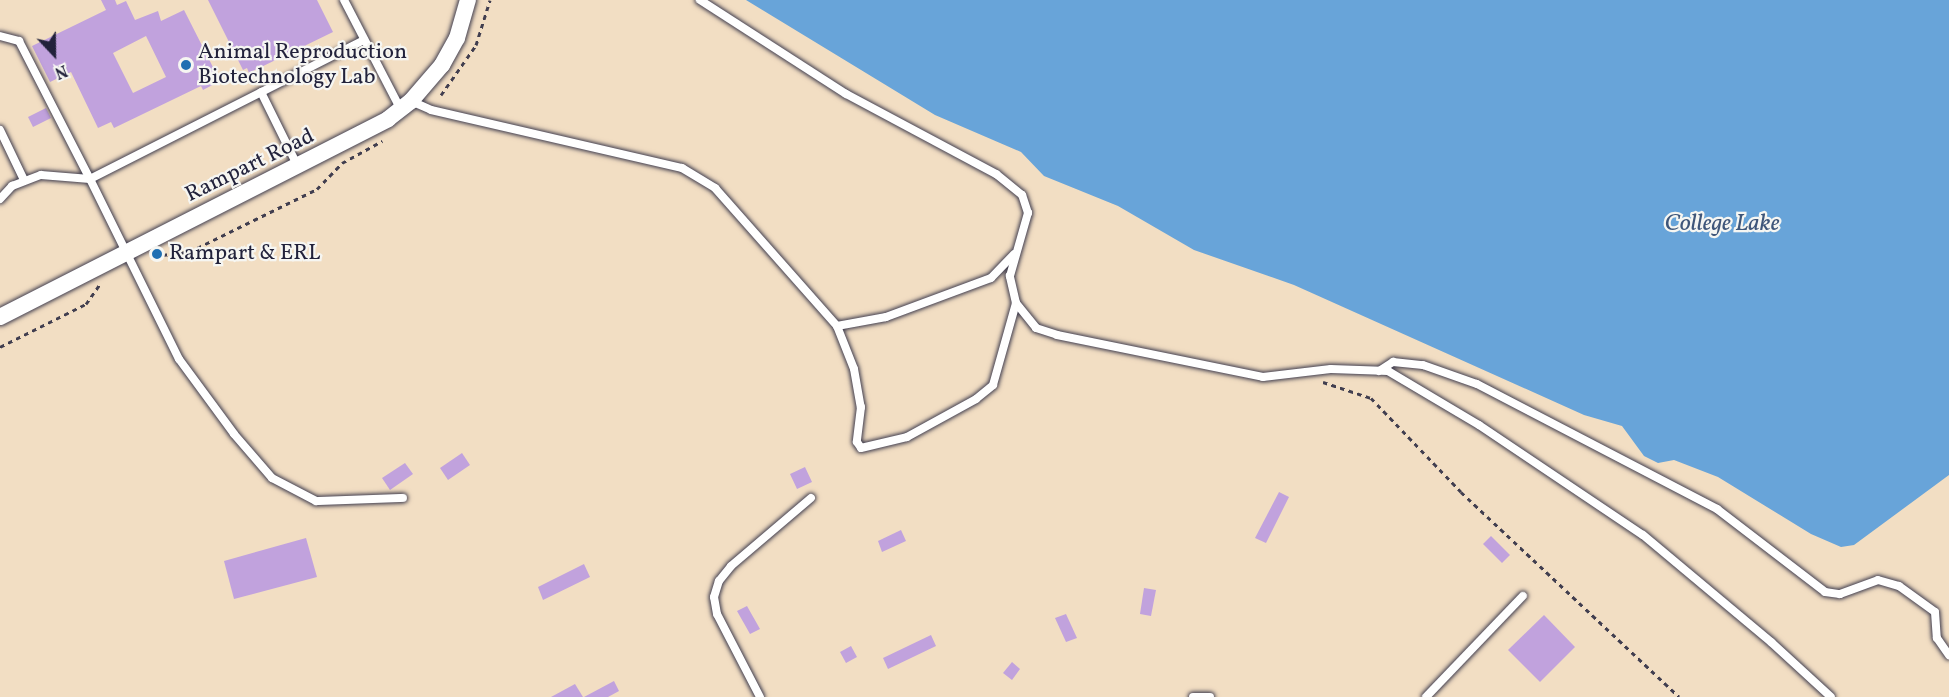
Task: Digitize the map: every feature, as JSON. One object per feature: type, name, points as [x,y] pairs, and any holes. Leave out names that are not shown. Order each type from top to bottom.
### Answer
[{"type":"street","name":"Rampart Road","points":[[0,317],[367,133],[406,105],[442,64],[457,38],[468,0]]},
{"type":"lane","points":[[344,0],[364,40],[406,105],[682,168],[714,188],[837,326],[854,369],[861,407],[857,441],[861,448],[876,448],[934,423],[993,385],[1016,303]]},
{"type":"lane","points":[[700,0],[846,94],[996,174],[1026,204],[1028,213],[1014,254],[1010,276],[1016,303],[1035,328],[1058,335],[1263,377],[1331,369],[1388,370],[1415,384],[1643,535],[1772,642],[1831,697]]},
{"type":"lane","points":[[0,36],[19,41],[179,358],[234,434],[272,478],[316,501],[403,498]]},
{"type":"lane","points":[[0,198],[24,180],[41,175],[90,179],[364,40]]},
{"type":"lane","points":[[261,92],[298,167]]},
{"type":"lane","points":[[0,129],[24,180]]},
{"type":"lane","points":[[837,326],[886,317],[991,278],[1014,254]]},
{"type":"lane","points":[[1378,371],[1393,362],[1423,365],[1477,384],[1717,508],[1825,592],[1840,594],[1878,580],[1899,586],[1935,612],[1937,638],[1949,655]]},
{"type":"lane","points":[[760,697],[717,614],[714,597],[719,581],[731,566],[812,498]]},
{"type":"lane","points":[[1426,697],[1523,596]]},
{"type":"lane","points":[[1193,697],[1210,697]]},
{"type":"path","points":[[146,260],[189,252],[317,189],[342,163],[389,137]]},
{"type":"path","points":[[0,347],[86,304],[105,281]]},
{"type":"path","points":[[1292,375],[1337,385],[1371,398],[1461,492],[1679,697]]},
{"type":"water","name":"College Lake","points":[[746,0],[1949,0],[1949,475],[1854,545],[1841,547],[1811,534],[1718,477],[1674,460],[1658,463],[1644,456],[1622,426],[1584,415],[1294,285],[1194,250],[1118,206],[1044,176],[1021,152],[935,115]]},
{"type":"building","name":"Animal Reproduction Biotechnology Lab","points":[[101,0],[115,0],[117,5],[126,1],[135,20],[158,11],[161,21],[184,10],[220,81],[203,90],[201,86],[114,128],[111,122],[98,128],[71,72],[50,82],[32,46],[106,10]],"holes":[[[146,36],[166,77],[133,93],[113,53]]]},
{"type":"building","points":[[208,0],[317,0],[333,32],[249,73],[247,68],[243,70]]},
{"type":"building","points":[[46,108],[51,118],[33,127],[28,117]]},
{"type":"building","points":[[462,453],[470,465],[448,480],[440,468]]},
{"type":"building","points":[[405,463],[413,474],[390,490],[382,478]]},
{"type":"building","points":[[805,467],[812,482],[797,489],[790,474]]},
{"type":"building","points":[[1279,492],[1289,497],[1266,543],[1255,538]]},
{"type":"building","points":[[901,530],[906,541],[882,552],[878,541]]},
{"type":"building","points":[[1491,536],[1510,555],[1502,563],[1483,544]]},
{"type":"building","points":[[306,538],[317,577],[234,599],[224,561]]},
{"type":"building","points":[[584,564],[590,577],[543,600],[538,587]]},
{"type":"building","points":[[1144,588],[1156,590],[1151,616],[1140,614]]},
{"type":"building","points":[[747,606],[760,629],[750,634],[737,611]]},
{"type":"building","points":[[1066,614],[1077,638],[1066,642],[1055,618]]},
{"type":"building","points":[[1544,615],[1575,647],[1540,682],[1508,650]]},
{"type":"building","points":[[931,635],[936,646],[888,669],[883,658]]},
{"type":"building","points":[[851,646],[857,657],[846,663],[840,652]]},
{"type":"building","points":[[1012,662],[1020,669],[1012,680],[1003,673]]},
{"type":"building","points":[[614,681],[619,691],[608,697],[584,697]]},
{"type":"building","points":[[575,684],[583,697],[551,697]]},
{"type":"place","name":"Animal Reproduction Biotechnology Lab","points":[[186,65]]},
{"type":"place","name":"Rampart & ERL","points":[[157,254]]}]
